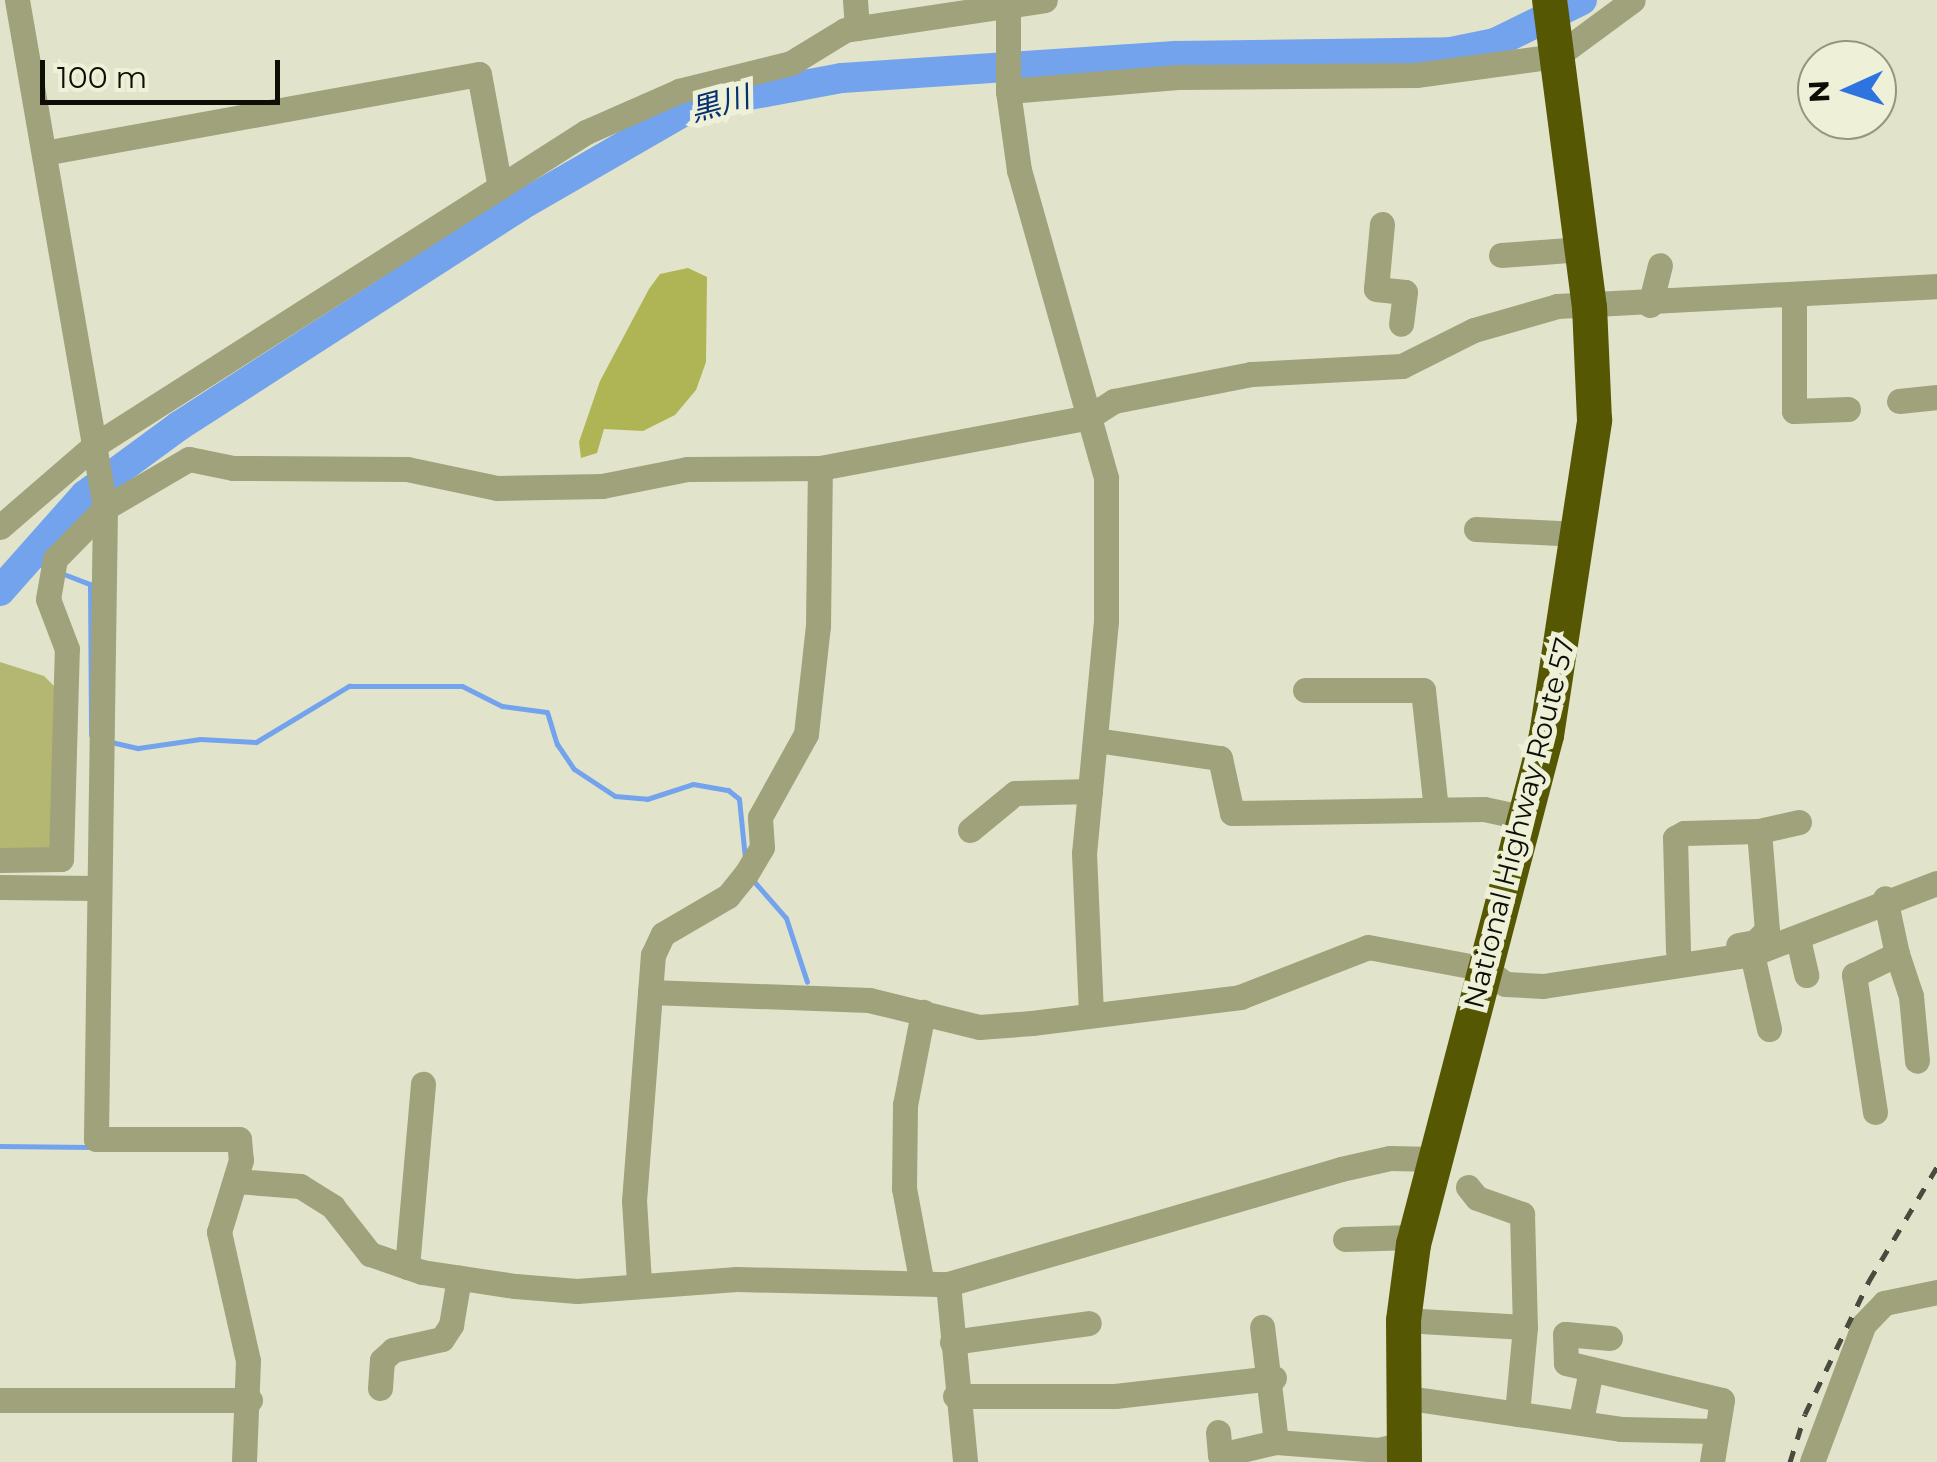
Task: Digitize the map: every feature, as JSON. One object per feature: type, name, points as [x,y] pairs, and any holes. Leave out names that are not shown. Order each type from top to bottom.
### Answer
[{"type":"highway","name":"National Highway Route 57","points":[[1404,1453],[1404,1320],[1414,1237],[1526,818],[1566,632],[1597,376],[1549,0]]},
{"type":"street","points":[[17,0],[106,508],[96,888],[96,1140],[239,1139],[236,1182],[219,1232],[248,1361],[250,1400],[244,1462]]},
{"type":"street","points":[[855,0],[857,28]]},
{"type":"street","points":[[0,527],[95,446],[586,132],[680,90],[790,63],[857,28],[1045,0]]},
{"type":"street","points":[[1008,91],[1180,76],[1416,75],[1556,47],[1632,0]]},
{"type":"street","points":[[1008,4],[1008,91],[1024,189],[1106,478],[1108,544],[1096,740],[1084,853],[1091,1013]]},
{"type":"street","points":[[44,154],[479,74],[500,187]]},
{"type":"street","points":[[1382,224],[1376,288],[1406,292],[1402,324]]},
{"type":"street","points":[[1501,256],[1582,249]]},
{"type":"street","points":[[1650,305],[1660,265]]},
{"type":"street","points":[[0,860],[61,860],[66,649],[48,599],[55,559],[106,508],[189,459],[233,468],[407,470],[497,488],[602,486],[687,469],[820,468],[1089,417],[1114,402],[1251,374],[1402,366],[1474,330],[1556,306],[1650,305],[1937,286]]},
{"type":"street","points":[[1794,294],[1794,411],[1848,408]]},
{"type":"street","points":[[1899,401],[1937,398]]},
{"type":"street","points":[[639,1282],[634,1201],[650,992],[663,934],[728,896],[746,874],[762,847],[760,817],[806,734],[818,626],[820,468]]},
{"type":"street","points":[[1476,528],[1579,534]]},
{"type":"street","points":[[1305,690],[1423,690],[1436,809]]},
{"type":"street","points":[[1096,740],[1220,758],[1232,812],[1436,809],[1526,818]]},
{"type":"street","points":[[970,830],[1015,793],[1090,791]]},
{"type":"street","points":[[1678,951],[1675,838],[1759,831],[1799,822]]},
{"type":"street","points":[[1567,978],[1678,951],[1755,942],[1767,930],[1759,831]]},
{"type":"street","points":[[650,992],[850,998],[979,1027],[1091,1013],[1138,1014],[1240,997],[1368,947],[1486,968],[1505,984],[1752,954],[1798,939],[1885,898],[1937,883]]},
{"type":"street","points":[[0,887],[96,888]]},
{"type":"street","points":[[1885,898],[1911,996],[1917,1061]]},
{"type":"street","points":[[1798,939],[1806,975]]},
{"type":"street","points":[[1752,954],[1769,1028]]},
{"type":"street","points":[[1875,1112],[1854,975],[1897,954]]},
{"type":"street","points":[[921,1279],[904,1188],[905,1105],[923,1012]]},
{"type":"street","points":[[407,1267],[423,1084]]},
{"type":"street","points":[[236,1182],[300,1186],[333,1207],[370,1254],[407,1267],[460,1278],[577,1291],[639,1282],[921,1279],[948,1284],[1342,1168],[1390,1158],[1435,1160]]},
{"type":"street","points":[[1468,1187],[1478,1198],[1522,1214],[1526,1327],[1518,1414]]},
{"type":"street","points":[[1345,1239],[1414,1237]]},
{"type":"street","points":[[380,1388],[382,1360],[392,1350],[442,1339],[451,1325],[460,1278]]},
{"type":"street","points":[[948,1284],[955,1396],[965,1462]]},
{"type":"street","points":[[1812,1462],[1864,1324],[1884,1303],[1937,1292]]},
{"type":"street","points":[[1404,1320],[1526,1327]]},
{"type":"street","points":[[952,1342],[1088,1322]]},
{"type":"street","points":[[1262,1327],[1274,1378],[1276,1442]]},
{"type":"street","points":[[1610,1338],[1565,1334],[1566,1363],[1722,1400],[1712,1462]]},
{"type":"street","points":[[1580,1420],[1591,1370]]},
{"type":"street","points":[[955,1396],[1115,1396],[1274,1378]]},
{"type":"street","points":[[1402,1398],[1621,1428],[1716,1432]]},
{"type":"street","points":[[0,1400],[250,1400]]},
{"type":"street","points":[[1218,1432],[1220,1455],[1276,1442],[1404,1453]]},
{"type":"green space","points":[[688,268],[707,277],[706,362],[696,390],[675,415],[643,431],[604,429],[597,453],[581,458],[579,442],[600,381],[649,289],[660,274]]},
{"type":"green space","points":[[0,662],[44,676],[57,689],[53,854],[0,854]]},
{"type":"waterway","name":"黒川","points":[[0,591],[85,495],[179,426],[520,206],[695,105],[842,78],[1175,56],[1451,52],[1495,43],[1582,0]]},
{"type":"waterway","points":[[24,559],[46,567]]},
{"type":"waterway","points":[[61,573],[90,584],[91,735]]},
{"type":"waterway","points":[[111,742],[138,748],[200,739],[256,742],[349,686],[462,686],[502,706],[547,712],[557,744],[574,769],[615,796],[647,799],[693,784],[728,790],[739,799],[745,858]]},
{"type":"waterway","points":[[751,878],[786,918],[807,982]]},
{"type":"waterway","points":[[0,1146],[90,1147]]},
{"type":"railway","points":[[1790,1462],[1805,1414],[1869,1281],[1937,1167]]}]
